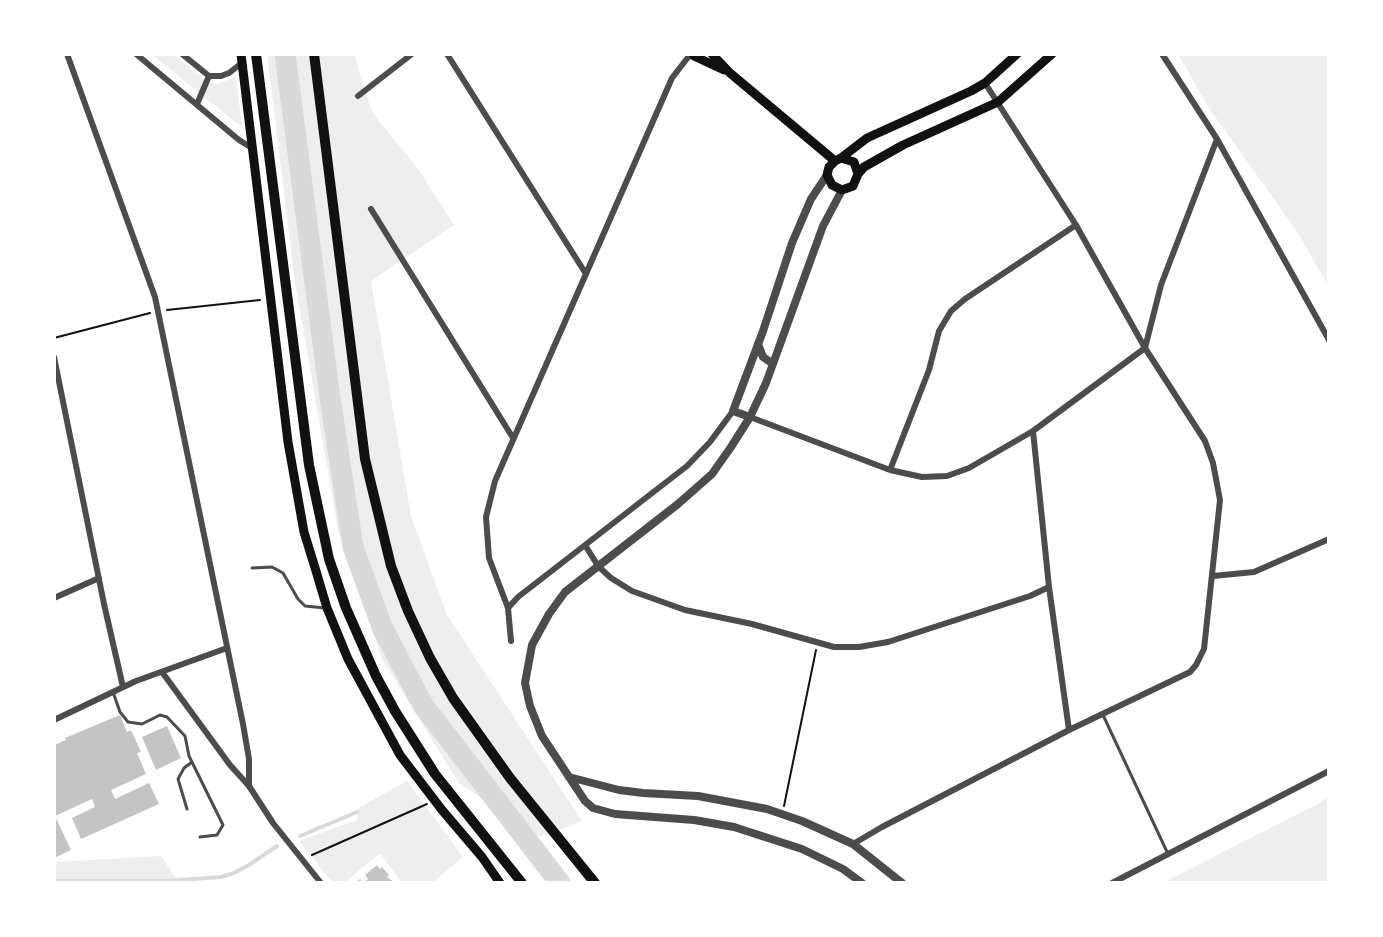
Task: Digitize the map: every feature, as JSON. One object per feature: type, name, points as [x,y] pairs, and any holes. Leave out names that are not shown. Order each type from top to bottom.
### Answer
[{"type":"highway","points":[[256,54],[309,465],[329,559],[346,608],[376,676],[395,711],[435,774],[522,883]]},
{"type":"highway","points":[[314,54],[365,459],[391,566],[408,611],[430,658],[453,698],[510,778],[596,883]]},
{"type":"highway","points":[[506,864],[515,883]]},
{"type":"main road","points":[[320,54],[320,94]]},
{"type":"main road","points":[[712,54],[730,73],[838,159],[854,162],[858,174]]},
{"type":"main road","points":[[1017,54],[985,83],[971,91],[867,138],[829,167],[827,176],[832,185],[842,190],[853,186],[864,167],[903,145],[998,102],[1052,54]]},
{"type":"main road","points":[[691,55],[730,73]]},
{"type":"main road","points":[[242,58],[296,495],[304,532],[327,608],[348,659],[400,755],[482,857],[500,883]]},
{"type":"street","points":[[67,54],[156,297],[247,749],[249,786]]},
{"type":"street","points":[[136,54],[239,140],[254,149]]},
{"type":"street","points":[[182,54],[209,76],[229,73],[242,58]]},
{"type":"street","points":[[358,96],[412,54]]},
{"type":"street","points":[[447,54],[586,274]]},
{"type":"street","points":[[1162,54],[1217,140],[1329,340]]},
{"type":"street","points":[[511,641],[508,608],[489,558],[486,517],[495,481],[672,78],[691,55]]},
{"type":"street","points":[[197,104],[209,76]]},
{"type":"street","points":[[853,844],[1069,730],[1167,685],[1190,672],[1204,649],[1220,500],[1213,463],[1205,441],[1145,348],[1076,225],[985,83]]},
{"type":"street","points":[[733,411],[890,470],[922,477],[947,476],[969,468],[1033,431],[1145,348],[1161,285],[1217,140]]},
{"type":"street","points":[[508,608],[528,588],[687,466],[710,442],[733,411],[792,243],[811,199],[827,176]]},
{"type":"street","points":[[842,190],[822,226],[773,364],[750,417],[732,447],[712,474],[678,504],[565,592],[549,614],[532,645],[525,683],[530,706],[542,736],[585,801],[593,808],[603,812],[694,820],[734,827],[802,849],[843,869],[862,883]]},
{"type":"street","points":[[371,209],[513,438]]},
{"type":"street","points":[[890,470],[929,370],[939,331],[951,311],[965,299],[1076,225]]},
{"type":"street","points":[[758,343],[763,357],[773,364]]},
{"type":"street","points":[[54,357],[123,687]]},
{"type":"street","points":[[1033,431],[1049,587],[1069,730]]},
{"type":"street","points":[[1213,576],[1254,572],[1329,539]]},
{"type":"street","points":[[585,545],[598,566],[611,578],[632,591],[685,610],[752,624],[834,647],[859,647],[888,642],[1020,599],[1049,587]]},
{"type":"street","points":[[54,598],[99,578]]},
{"type":"street","points":[[54,720],[123,687],[227,648]]},
{"type":"street","points":[[162,672],[321,883]]},
{"type":"street","points":[[1113,883],[1329,771]]},
{"type":"street","points":[[569,777],[619,790],[698,796],[767,809],[802,821],[853,844],[902,883]]},
{"type":"lane","points":[[252,568],[272,567],[283,573],[298,599],[305,606],[327,608]]},
{"type":"lane","points":[[113,692],[120,712],[128,722],[142,724],[160,715],[167,717],[185,736],[192,762],[223,825],[217,835],[200,837]]},
{"type":"lane","points":[[1103,715],[1168,854]]},
{"type":"lane","points":[[187,809],[178,778],[184,768],[192,762]]},
{"type":"path","points":[[54,338],[142,314],[270,298]]},
{"type":"path","points":[[782,815],[818,641]]},
{"type":"path","points":[[303,860],[435,801]]},
{"type":"shaded area","points":[[151,54],[173,54],[208,82],[217,84],[236,77],[242,127]]},
{"type":"shaded area","points":[[267,54],[354,54],[372,112],[419,170],[454,225],[371,281],[411,516],[447,615],[582,821],[539,837],[459,783],[382,659],[338,530],[295,282]]},
{"type":"shaded area","points":[[1178,54],[1329,54],[1329,287],[1296,230],[1209,108]]},
{"type":"shaded area","points":[[407,781],[463,857],[432,883],[402,883],[380,853],[344,883],[333,883],[299,841],[357,820],[358,808]]},
{"type":"shaded area","points":[[1329,796],[1329,883],[1162,883],[1318,804]]},
{"type":"shaded area","points":[[161,856],[179,883],[54,883],[54,862]]},
{"type":"building","points":[[120,715],[127,732],[131,730],[141,752],[137,753],[146,774],[111,790],[115,799],[149,783],[159,804],[81,839],[72,818],[95,807],[92,799],[55,816],[71,850],[54,858],[54,745],[66,740],[65,738]]},
{"type":"building","points":[[167,726],[181,758],[156,770],[142,737]]},
{"type":"building","points":[[377,865],[380,869],[382,867],[389,875],[387,877],[395,883],[363,883],[368,879],[365,875]]},
{"type":"waterway","points":[[285,54],[330,398],[353,547],[382,627],[423,705],[560,883]]},
{"type":"waterway","points":[[300,836],[357,812]]},
{"type":"waterway","points":[[54,881],[167,881],[221,877],[249,865],[277,846]]}]
